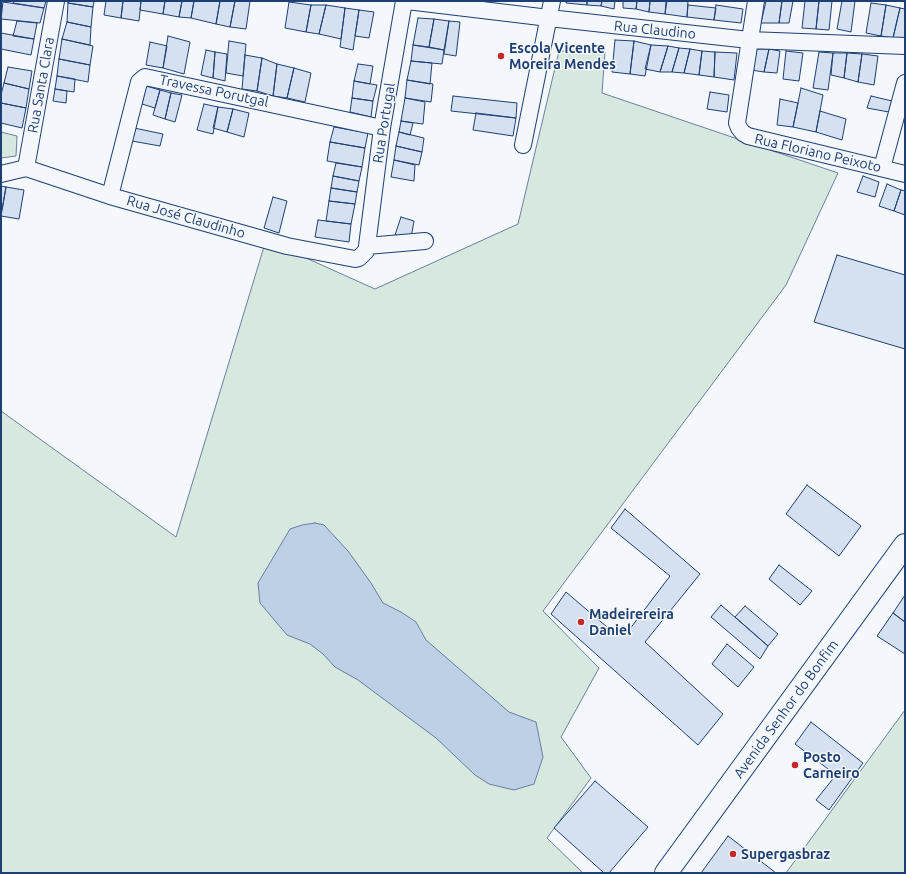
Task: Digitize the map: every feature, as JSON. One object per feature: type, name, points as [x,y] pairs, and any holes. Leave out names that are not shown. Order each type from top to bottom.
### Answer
[{"type":"main road","name":"Avenida Senhor do Bonfim","points":[[666,873],[905,545]]},
{"type":"street","name":"Rua Santa Clara","points":[[26,168],[56,1]]},
{"type":"street","name":"Rua Claudino","points":[[405,1],[749,40],[905,46]]},
{"type":"street","name":"Rua Portugal","points":[[366,246],[382,128],[405,1]]},
{"type":"street","points":[[523,145],[552,1]]},
{"type":"street","points":[[749,40],[756,1]]},
{"type":"street","name":"Rua Floriano Peixoto","points":[[749,40],[737,123],[743,133],[748,136],[905,174]]},
{"type":"street","name":"Travessa Porutgal","points":[[110,196],[139,82],[145,77],[382,128]]},
{"type":"street","points":[[882,168],[905,83]]},
{"type":"street","points":[[1,174],[26,168]]},
{"type":"street","name":"Rua José Claudinho","points":[[26,168],[110,196],[287,246],[355,259],[359,258],[363,254],[366,246]]},
{"type":"street","points":[[366,246],[425,241]]},
{"type":"shaded area","points":[[559,51],[605,52],[602,93],[838,173],[786,285],[543,611],[599,668],[561,737],[591,778],[547,838],[583,873],[1,873],[1,411],[176,537],[266,240],[375,289],[518,224]]},
{"type":"shaded area","points":[[1,132],[17,136],[16,156],[1,158]]},
{"type":"shaded area","points":[[905,710],[905,873],[786,873]]},
{"type":"water","points":[[315,523],[324,525],[348,551],[371,583],[383,603],[416,622],[426,640],[509,712],[536,722],[543,757],[534,784],[514,790],[489,784],[475,775],[436,738],[358,680],[335,667],[323,654],[310,644],[287,635],[260,603],[258,583],[290,529]]},
{"type":"building","points":[[14,1],[46,1],[44,8],[13,3]]},
{"type":"building","points":[[68,1],[94,1],[93,7],[68,3]]},
{"type":"building","points":[[106,1],[123,1],[121,18],[104,15]]},
{"type":"building","points":[[123,1],[141,1],[139,21],[121,18]]},
{"type":"building","points":[[141,1],[165,1],[163,14],[140,10]]},
{"type":"building","points":[[165,1],[182,1],[179,17],[163,14]]},
{"type":"building","points":[[182,1],[194,1],[191,18],[179,17]]},
{"type":"building","points":[[194,1],[220,1],[216,24],[191,18]]},
{"type":"building","points":[[220,1],[235,1],[230,27],[216,24]]},
{"type":"building","points":[[235,1],[250,1],[246,29],[230,27]]},
{"type":"building","points":[[566,1],[587,1],[587,5],[566,3]]},
{"type":"building","points":[[587,1],[602,1],[601,6],[587,5]]},
{"type":"building","points":[[602,1],[615,1],[614,9],[601,6]]},
{"type":"building","points":[[623,1],[637,1],[636,9],[623,8]]},
{"type":"building","points":[[637,1],[650,1],[649,12],[636,9]]},
{"type":"building","points":[[650,1],[666,1],[665,14],[649,12]]},
{"type":"building","points":[[667,1],[688,1],[687,17],[665,14]]},
{"type":"building","points":[[766,1],[782,1],[779,23],[761,23]]},
{"type":"building","points":[[782,1],[793,1],[789,23],[779,23]]},
{"type":"building","points":[[805,1],[819,1],[816,29],[802,28]]},
{"type":"building","points":[[819,1],[832,1],[829,30],[816,29]]},
{"type":"building","points":[[842,1],[855,1],[851,32],[837,29]]},
{"type":"building","points":[[3,2],[44,8],[40,23],[1,19]]},
{"type":"building","points":[[289,2],[311,5],[306,32],[285,28]]},
{"type":"building","points":[[68,3],[93,7],[91,27],[67,22]]},
{"type":"building","points":[[871,3],[886,5],[881,36],[866,33]]},
{"type":"building","points":[[311,5],[326,5],[319,34],[306,32]]},
{"type":"building","points":[[326,5],[345,8],[341,39],[319,34]]},
{"type":"building","points":[[688,5],[716,8],[714,20],[687,17]]},
{"type":"building","points":[[716,5],[743,9],[741,23],[714,20]]},
{"type":"building","points":[[886,5],[900,8],[893,38],[881,36]]},
{"type":"building","points":[[345,8],[359,10],[353,50],[340,47]]},
{"type":"building","points":[[900,8],[905,9],[905,39],[893,38]]},
{"type":"building","points":[[359,10],[374,12],[369,38],[355,36]]},
{"type":"building","points":[[418,18],[434,19],[429,47],[413,45]]},
{"type":"building","points":[[434,19],[449,21],[444,50],[429,47]]},
{"type":"building","points":[[17,21],[37,23],[34,39],[13,36]]},
{"type":"building","points":[[449,21],[460,22],[456,56],[444,54]]},
{"type":"building","points":[[67,22],[91,27],[90,45],[62,39]]},
{"type":"building","points":[[1,33],[34,39],[31,55],[1,49]]},
{"type":"building","points":[[168,36],[190,42],[184,74],[163,68]]},
{"type":"building","points":[[62,39],[93,46],[90,65],[59,59]]},
{"type":"building","points":[[615,40],[634,41],[630,74],[612,72]]},
{"type":"building","points":[[229,41],[246,44],[243,76],[226,73]]},
{"type":"building","points":[[634,41],[651,45],[645,76],[630,74]]},
{"type":"building","points":[[150,42],[167,46],[163,68],[146,65]]},
{"type":"building","points":[[413,45],[444,50],[442,64],[411,61]]},
{"type":"building","points":[[651,45],[668,46],[660,72],[645,69]]},
{"type":"building","points":[[668,46],[679,48],[672,72],[660,72]]},
{"type":"building","points":[[679,48],[690,49],[684,73],[672,72]]},
{"type":"building","points":[[690,49],[702,51],[699,75],[684,73]]},
{"type":"building","points":[[755,49],[769,49],[764,72],[751,70]]},
{"type":"building","points":[[769,49],[780,51],[777,73],[764,72]]},
{"type":"building","points":[[206,50],[215,52],[213,78],[201,75]]},
{"type":"building","points":[[702,51],[715,52],[714,77],[699,75]]},
{"type":"building","points":[[786,51],[803,53],[799,81],[783,79]]},
{"type":"building","points":[[215,52],[227,54],[225,81],[213,78]]},
{"type":"building","points":[[715,52],[737,53],[734,80],[714,77]]},
{"type":"building","points":[[819,52],[833,53],[828,90],[813,88]]},
{"type":"building","points":[[833,53],[847,53],[844,78],[831,75]]},
{"type":"building","points":[[847,53],[862,54],[858,82],[844,78]]},
{"type":"building","points":[[862,54],[878,56],[874,85],[858,82]]},
{"type":"building","points":[[245,55],[262,58],[257,91],[242,89]]},
{"type":"building","points":[[262,58],[277,64],[273,96],[257,91]]},
{"type":"building","points":[[59,59],[90,65],[88,82],[57,76]]},
{"type":"building","points":[[411,61],[432,63],[430,84],[407,80]]},
{"type":"building","points":[[277,64],[294,68],[287,98],[273,96]]},
{"type":"building","points":[[358,64],[373,66],[370,84],[354,81]]},
{"type":"building","points":[[8,67],[32,71],[29,89],[4,83]]},
{"type":"building","points":[[294,68],[311,73],[305,102],[287,98]]},
{"type":"building","points":[[57,76],[75,79],[74,92],[55,89]]},
{"type":"building","points":[[407,80],[433,84],[431,102],[405,98]]},
{"type":"building","points":[[354,81],[377,85],[373,101],[352,98]]},
{"type":"building","points":[[4,83],[29,89],[26,108],[1,103]]},
{"type":"building","points":[[146,86],[160,90],[155,108],[142,104]]},
{"type":"building","points":[[801,88],[823,95],[816,132],[793,127]]},
{"type":"building","points":[[55,89],[67,91],[66,103],[53,101]]},
{"type":"building","points":[[160,90],[171,93],[165,119],[153,115]]},
{"type":"building","points":[[710,92],[729,95],[727,112],[707,109]]},
{"type":"building","points":[[171,93],[182,95],[175,122],[165,119]]},
{"type":"building","points":[[453,96],[517,103],[516,118],[451,111]]},
{"type":"building","points":[[871,96],[892,101],[889,112],[867,108]]},
{"type":"building","points":[[352,98],[373,101],[371,117],[350,112]]},
{"type":"building","points":[[405,98],[425,102],[423,124],[401,121]]},
{"type":"building","points":[[780,99],[798,103],[793,127],[777,125]]},
{"type":"building","points":[[1,103],[26,108],[22,128],[1,123]]},
{"type":"building","points":[[204,104],[218,107],[213,134],[197,130]]},
{"type":"building","points":[[218,107],[233,109],[227,132],[213,128]]},
{"type":"building","points":[[233,109],[249,113],[244,137],[227,132]]},
{"type":"building","points":[[820,111],[846,119],[842,140],[816,132]]},
{"type":"building","points":[[476,113],[516,118],[513,136],[473,130]]},
{"type":"building","points":[[401,121],[413,123],[410,135],[399,132]]},
{"type":"building","points":[[334,127],[368,133],[365,148],[330,142]]},
{"type":"building","points":[[134,128],[163,134],[160,146],[132,141]]},
{"type":"building","points":[[399,132],[424,138],[422,152],[396,146]]},
{"type":"building","points":[[330,142],[365,148],[362,167],[327,161]]},
{"type":"building","points":[[396,146],[422,152],[419,165],[394,160]]},
{"type":"building","points":[[394,160],[415,165],[414,181],[391,177]]},
{"type":"building","points":[[336,163],[362,167],[359,181],[333,176]]},
{"type":"building","points":[[333,176],[359,181],[357,192],[331,188]]},
{"type":"building","points":[[863,176],[879,182],[875,197],[857,192]]},
{"type":"building","points":[[887,184],[901,190],[894,211],[879,206]]},
{"type":"building","points":[[1,186],[6,187],[2,210],[1,209]]},
{"type":"building","points":[[6,187],[24,190],[19,219],[1,216]]},
{"type":"building","points":[[331,188],[357,192],[355,204],[329,201]]},
{"type":"building","points":[[901,190],[905,191],[905,215],[894,211]]},
{"type":"building","points":[[273,197],[287,201],[279,233],[264,228]]},
{"type":"building","points":[[329,201],[355,204],[351,224],[326,221]]},
{"type":"building","points":[[401,217],[414,221],[411,238],[395,235]]},
{"type":"building","points":[[318,220],[351,224],[349,242],[315,237]]},
{"type":"building","points":[[837,255],[905,275],[905,349],[814,322]]},
{"type":"building","points":[[807,485],[861,526],[839,556],[786,514]]},
{"type":"building","name":"Madeirereira Daniel","points":[[625,509],[700,574],[645,642],[723,714],[698,745],[551,614],[566,592],[614,633],[629,630],[670,576],[611,528]]},
{"type":"building","points":[[779,565],[812,591],[800,605],[769,579]]},
{"type":"building","points":[[905,595],[905,622],[893,613]]},
{"type":"building","points":[[721,605],[768,646],[760,659],[711,617]]},
{"type":"building","points":[[745,606],[778,634],[768,646],[735,617]]},
{"type":"building","points":[[893,613],[905,622],[905,654],[877,636]]},
{"type":"building","points":[[727,644],[754,667],[738,687],[712,664]]},
{"type":"building","points":[[811,722],[863,763],[829,810],[816,800],[836,775],[795,744]]},
{"type":"building","points":[[595,781],[648,827],[609,873],[604,873],[554,828]]},
{"type":"building","name":"Supergasbraz","points":[[728,836],[776,873],[701,873]]},
{"type":"place","name":"Escola Vicente Moreira Mendes","points":[[501,56]]},
{"type":"place","name":"Madeirereira Daniel","points":[[581,622]]},
{"type":"place","name":"Posto Carneiro","points":[[795,765]]},
{"type":"place","name":"Supergasbraz","points":[[733,854]]}]
